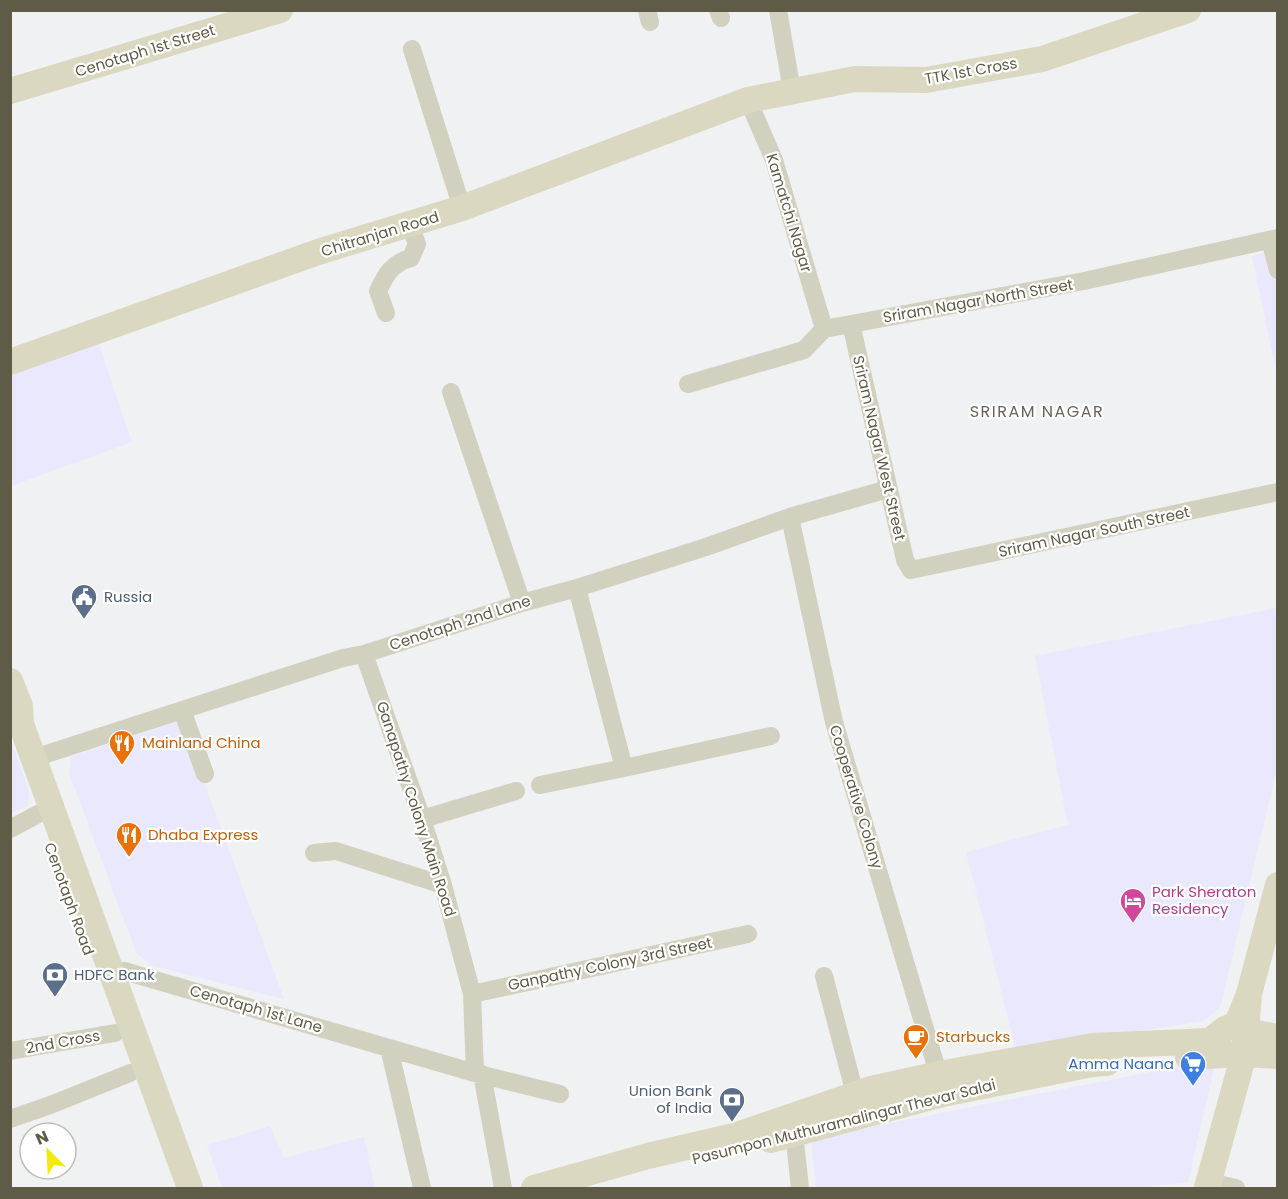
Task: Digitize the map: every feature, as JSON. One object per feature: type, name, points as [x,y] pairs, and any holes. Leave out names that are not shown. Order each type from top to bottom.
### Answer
[{"type":"street","name":"Cenotaph 1st Street","points":[[10,91],[236,17],[280,10]]},
{"type":"street","points":[[778,10],[792,92]]},
{"type":"street","name":"TTK 1st Cross","points":[[748,100],[855,79],[926,80],[1042,59],[1188,10]]},
{"type":"street","points":[[412,49],[462,208]]},
{"type":"street","name":"Chitranjan Road","points":[[10,362],[318,252],[462,208],[748,100]]},
{"type":"street","name":"Kamatchi Nagar","points":[[748,100],[774,160],[824,329]]},
{"type":"street","points":[[386,313],[378,291],[387,272],[400,261],[411,258],[417,244],[410,225]]},
{"type":"street","points":[[1274,239],[1278,270]]},
{"type":"street","name":"Sriram Nagar North Street","points":[[824,329],[1084,281],[1274,239]]},
{"type":"street","name":"Sriram Nagar West Street","points":[[851,324],[905,560],[911,570]]},
{"type":"street","points":[[688,384],[804,350],[824,329]]},
{"type":"street","points":[[451,392],[522,603]]},
{"type":"street","name":"Cenotaph 2nd Lane","points":[[23,735],[182,710],[343,658],[364,654],[522,603],[577,588],[706,547],[790,517],[888,489]]},
{"type":"street","name":"Sriram Nagar South Street","points":[[911,570],[1278,492]]},
{"type":"street","name":"Cooperative Colony","points":[[790,517],[834,722],[941,1084]]},
{"type":"street","points":[[577,588],[624,768]]},
{"type":"street","name":"Ganapathy Colony Main Road","points":[[364,654],[443,885],[472,994],[478,1073],[503,1188]]},
{"type":"street","name":"Cenotaph Road","points":[[10,681],[20,706],[23,735],[20,760],[41,802],[115,1033],[175,1188]]},
{"type":"street","points":[[182,710],[205,774]]},
{"type":"street","points":[[540,785],[771,736]]},
{"type":"street","points":[[422,819],[516,790]]},
{"type":"street","name":"Cenotaph Road","points":[[41,802],[59,801],[208,1188]]},
{"type":"street","points":[[10,829],[41,802],[73,866],[190,1188]]},
{"type":"street","points":[[314,853],[336,850],[443,885]]},
{"type":"street","points":[[1236,1188],[1208,1185],[1245,1042],[1249,994],[1278,885]]},
{"type":"street","name":"Ganpathy Colony 3rd Street","points":[[472,994],[748,934]]},
{"type":"street","name":"Cenotaph 1st Lane","points":[[124,971],[389,1048],[560,1094]]},
{"type":"street","points":[[824,976],[855,1094]]},
{"type":"street","name":"Pasumpon Muthuramalingar Thevar Salai","points":[[534,1188],[648,1156],[794,1133],[941,1084],[1093,1046],[1210,1041],[1225,1029],[1237,1024],[1249,994]]},
{"type":"street","name":"2nd Cross","points":[[10,1051],[115,1033]]},
{"type":"street","points":[[1245,1042],[1278,1037]]},
{"type":"street","name":"Pasumpon Muthuramalingar Thevar Salai","points":[[591,1188],[745,1140],[871,1089],[941,1084],[1245,1042],[1278,1056]]},
{"type":"street","points":[[389,1048],[422,1188]]},
{"type":"street","points":[[10,1119],[130,1072]]},
{"type":"street","points":[[794,1133],[800,1188]]},
{"type":"shaded area","points":[[1277,250],[1277,376],[1252,256]]},
{"type":"shaded area","points":[[98,341],[132,442],[11,486],[11,373]]},
{"type":"shaded area","points":[[1277,608],[1277,768],[1220,1008],[1203,1021],[1016,1051],[966,852],[1068,825],[1035,656]]},
{"type":"shaded area","points":[[181,720],[284,999],[150,965],[136,952],[69,773],[71,757]]},
{"type":"shaded area","points":[[10,738],[29,791],[28,806],[11,813]]},
{"type":"shaded area","points":[[1216,1059],[1188,1182],[1134,1188],[816,1188],[811,1139]]},
{"type":"shaded area","points":[[270,1126],[284,1158],[364,1137],[375,1188],[222,1188],[207,1145]]},
{"type":"place","name":"Russia","points":[[84,620]]},
{"type":"place","name":"Mainland China","points":[[122,766]]},
{"type":"place","name":"Dhaba Express","points":[[129,858]]},
{"type":"place","name":"Park Sheraton Residency","points":[[1133,924]]},
{"type":"place","name":"HDFC Bank","points":[[55,998]]},
{"type":"place","name":"Starbucks","points":[[916,1060]]},
{"type":"place","name":"Amma Naana","points":[[1193,1087]]},
{"type":"place","name":"Union Bank of India","points":[[732,1123]]},
{"type":"district","name":"SRIRAM NAGAR","points":[[1037,411]]}]
